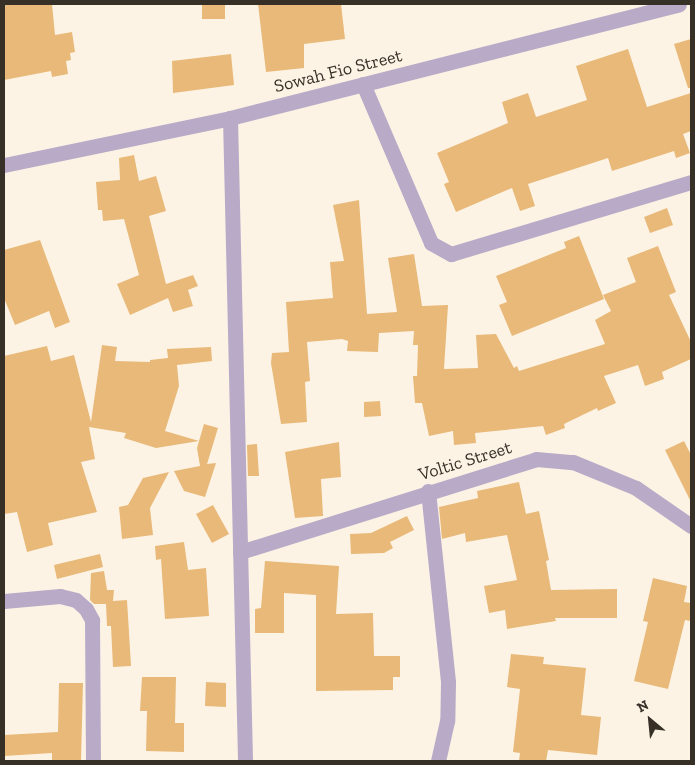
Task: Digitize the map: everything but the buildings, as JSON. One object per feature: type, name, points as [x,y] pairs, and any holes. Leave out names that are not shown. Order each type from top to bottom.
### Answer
[{"type":"street","name":"Sowah Fio Street","points":[[4,165],[230,118],[679,4]]},
{"type":"street","points":[[363,84],[431,243],[451,254],[691,182]]},
{"type":"street","points":[[230,118],[245,761]]},
{"type":"street","name":"Voltic Street","points":[[240,552],[428,491],[536,459],[573,462],[636,488],[691,526]]},
{"type":"street","points":[[428,491],[448,682],[447,721],[438,761]]},
{"type":"street","points":[[4,601],[60,596],[76,600],[86,609],[92,620],[93,761]]}]
